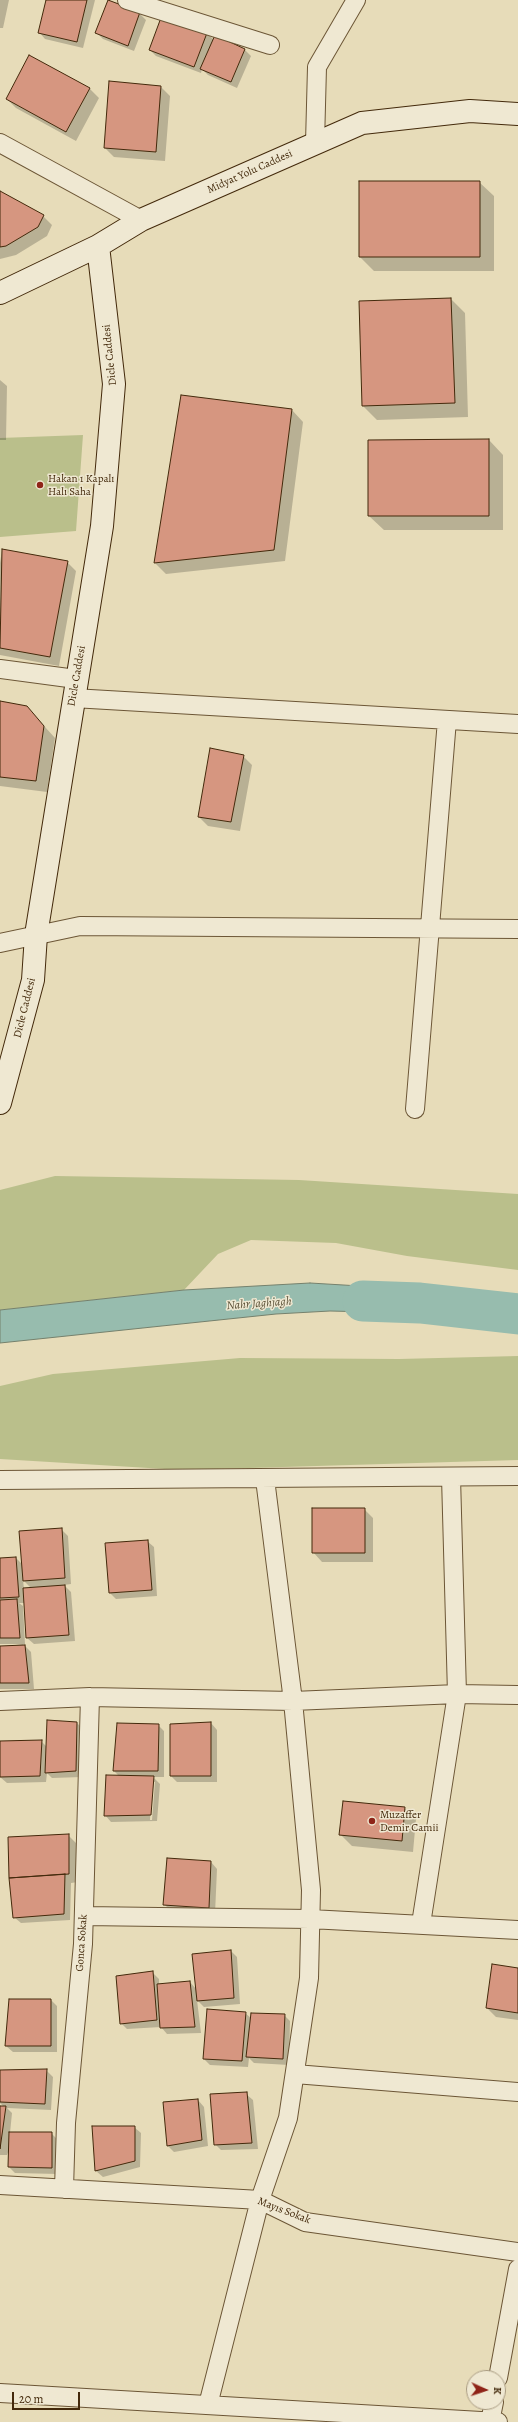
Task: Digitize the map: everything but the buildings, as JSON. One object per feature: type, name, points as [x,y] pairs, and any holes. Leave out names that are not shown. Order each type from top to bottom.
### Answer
[{"type":"street","points":[[127,0],[270,45]]},
{"type":"street","points":[[315,144],[317,67],[356,0]]},
{"type":"street","name":"Midyat Yolu Caddesi","points":[[0,293],[98,246],[141,220],[362,123],[470,111],[518,114]]},
{"type":"street","points":[[0,143],[141,220]]},
{"type":"street","name":"Dicle Caddesi","points":[[0,1103],[33,980],[36,935],[102,526],[114,384],[98,246]]},
{"type":"street","points":[[0,669],[75,688],[447,720],[518,724]]},
{"type":"street","points":[[415,1109],[447,720]]},
{"type":"street","points":[[0,943],[80,926],[518,929]]},
{"type":"street","points":[[0,1480],[518,1476]]},
{"type":"street","points":[[421,1924],[457,1694],[451,1477]]},
{"type":"street","points":[[208,2405],[260,2200],[288,2118],[309,1978],[311,1890],[293,1701],[265,1479]]},
{"type":"street","points":[[0,1701],[90,1697],[293,1701],[457,1694],[518,1695]]},
{"type":"street","name":"Gonca Sokak","points":[[64,2189],[66,2123],[84,1916],[90,1697]]},
{"type":"street","points":[[84,1916],[310,1919],[518,1930]]},
{"type":"street","points":[[295,2074],[518,2092]]},
{"type":"street","name":"Mayıs Sokak","points":[[0,2185],[260,2200],[305,2222],[518,2252]]},
{"type":"street","points":[[499,2370],[518,2270]]},
{"type":"street","points":[[0,2393],[70,2399],[208,2405],[493,2422],[494,2410]]},
{"type":"green space","name":"Hakan 1 Kapalı Halı Saha","points":[[83,435],[76,531],[0,537],[0,438]]},
{"type":"green space","points":[[55,1176],[299,1180],[518,1194],[518,1270],[407,1256],[336,1243],[251,1240],[218,1254],[184,1290],[0,1310],[0,1190]]},
{"type":"green space","points":[[518,1356],[518,1460],[182,1470],[0,1459],[0,1386],[53,1374],[240,1358],[399,1359]]},
{"type":"water","points":[[310,1283],[410,1289],[420,1303],[410,1313],[330,1311],[276,1314],[0,1343],[0,1310],[184,1290]]},
{"type":"waterway","name":"Nahr Jaghjagh","points":[[363,1301],[420,1303],[518,1314]]},
{"type":"place","name":"Hakan 1 Kapalı Halı Saha","points":[[40,485]]},
{"type":"place","name":"Muzaffer Demir Camii","points":[[372,1821]]}]
